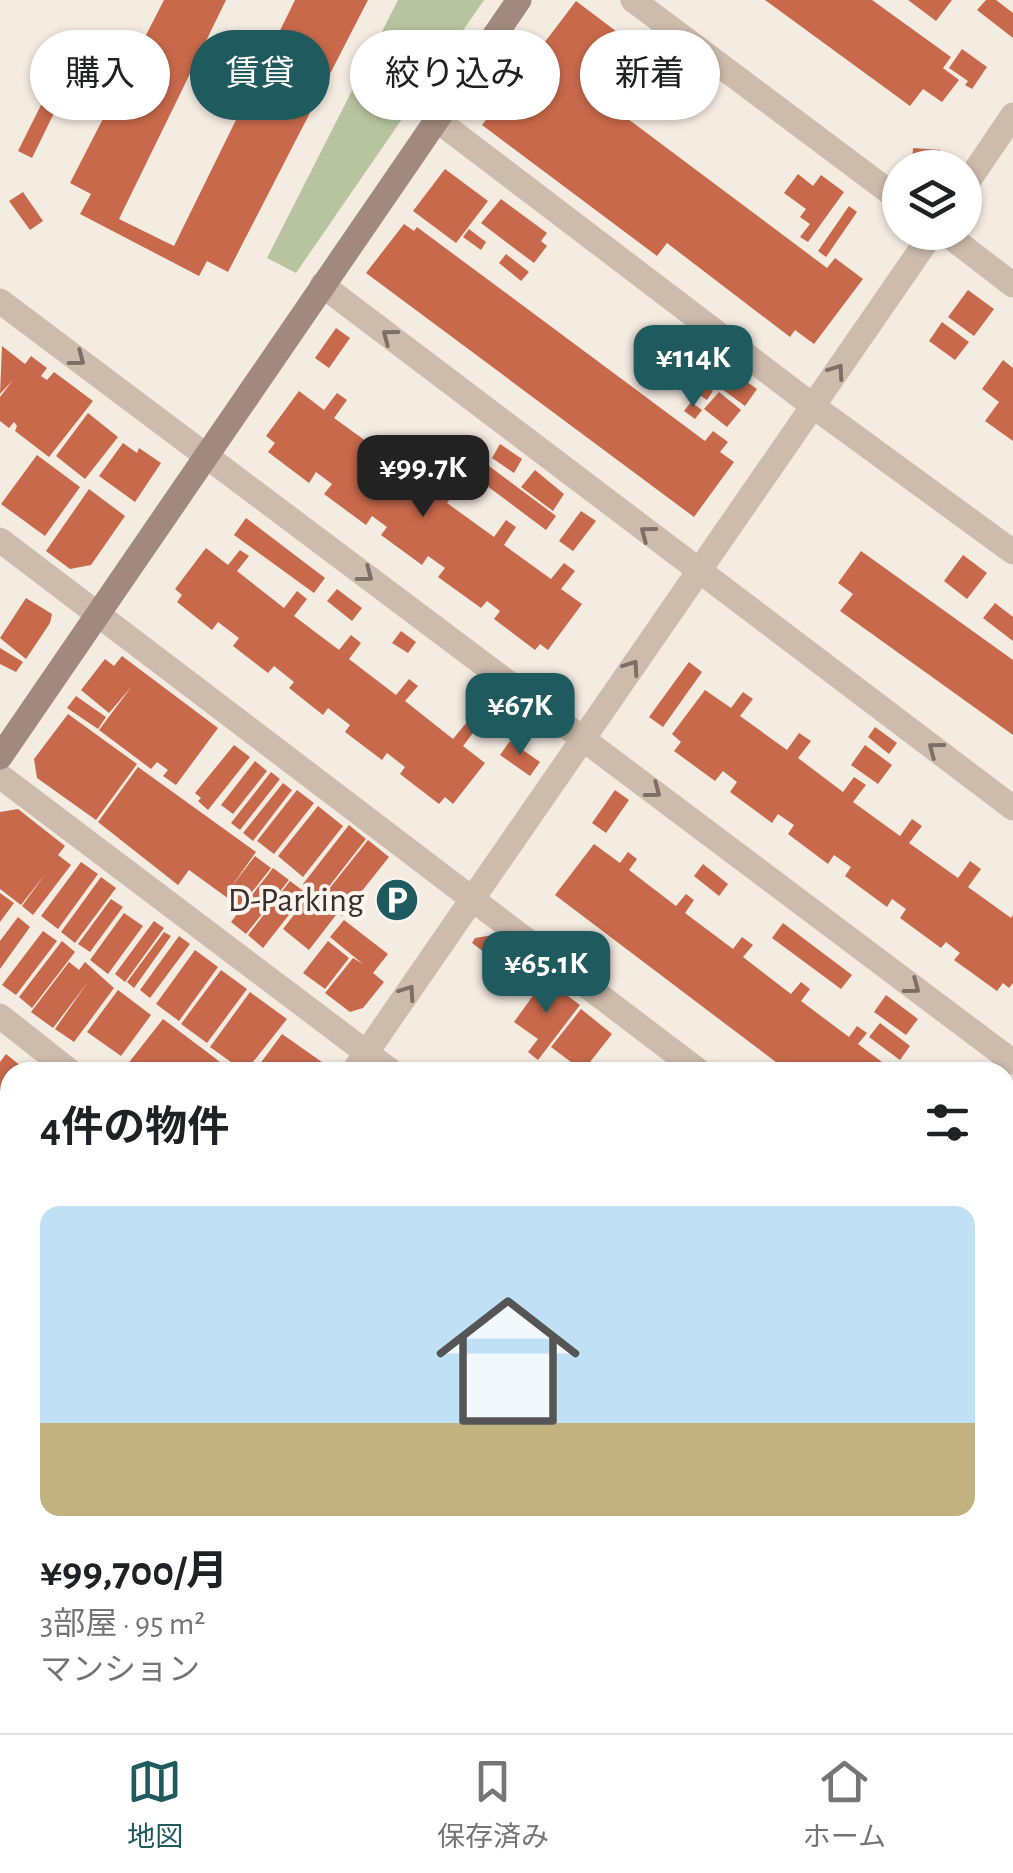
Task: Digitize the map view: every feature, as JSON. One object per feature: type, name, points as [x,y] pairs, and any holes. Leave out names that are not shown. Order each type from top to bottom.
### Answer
[{"type":"street","points":[[498,30],[519,0]]},
{"type":"street","points":[[633,0],[882,187]]},
{"type":"street","points":[[982,161],[1013,115]]},
{"type":"street","points":[[0,757],[436,120],[1013,552]]},
{"type":"street","points":[[361,1062],[921,250]]},
{"type":"street","points":[[967,250],[1013,285]]},
{"type":"street","points":[[322,285],[1013,808]]},
{"type":"street","points":[[0,300],[1013,1062]]},
{"type":"street","points":[[0,540],[687,1062]]},
{"type":"street","points":[[0,776],[359,1062]]},
{"type":"street","points":[[0,1016],[58,1062]]},
{"type":"green space","points":[[398,0],[484,0],[463,30],[383,30]]},
{"type":"green space","points":[[350,95],[350,120],[401,120],[296,273],[267,258]]},
{"type":"building","points":[[164,0],[226,0],[211,30],[190,30],[190,74],[170,115],[170,30],[149,30]]},
{"type":"building","points":[[295,0],[368,0],[330,74],[330,30],[280,30]]},
{"type":"building","points":[[765,0],[872,0],[951,57],[943,68],[959,80],[942,102],[923,89],[910,106]]},
{"type":"building","points":[[908,0],[952,0],[936,21]]},
{"type":"building","points":[[986,0],[996,0],[1013,13],[1013,38],[977,10]]},
{"type":"building","points":[[576,1],[614,30],[580,30],[580,120],[629,120],[827,268],[835,258],[863,279],[814,344],[795,330],[790,337],[667,243],[657,256],[482,125],[486,120],[560,120],[560,30],[554,30]]},
{"type":"building","points":[[962,49],[987,67],[972,89],[965,85],[968,81],[949,68]]},
{"type":"building","points":[[34,120],[51,120],[32,158],[18,151]]},
{"type":"building","points":[[102,120],[167,120],[119,219],[174,246],[236,120],[306,120],[228,272],[207,261],[199,276],[80,214],[91,194],[70,183]]},
{"type":"building","points":[[445,169],[488,201],[456,243],[413,211]]},
{"type":"building","points":[[798,174],[813,186],[821,175],[844,192],[808,242],[800,237],[810,224],[800,217],[806,209],[784,193]]},
{"type":"building","points":[[23,192],[43,221],[30,230],[9,201]]},
{"type":"building","points":[[501,199],[547,233],[541,241],[547,246],[534,263],[481,223]]},
{"type":"building","points":[[849,206],[857,212],[826,257],[818,251]]},
{"type":"building","points":[[404,224],[414,231],[417,227],[705,441],[713,431],[728,442],[720,452],[734,462],[694,517],[366,273]]},
{"type":"building","points":[[469,229],[486,242],[481,250],[463,237]]},
{"type":"building","points":[[506,254],[529,272],[521,281],[499,263]]},
{"type":"building","points":[[968,290],[994,309],[974,336],[948,317]]},
{"type":"building","points":[[942,322],[969,342],[955,360],[929,341]]},
{"type":"building","points":[[336,328],[350,338],[329,368],[315,358]]},
{"type":"building","points":[[2,346],[25,364],[31,356],[47,368],[41,376],[47,380],[54,372],[93,401],[49,457],[15,431],[14,422],[9,428],[0,421],[0,397],[13,380],[0,394]]},
{"type":"building","points":[[1003,360],[1013,368],[1013,441],[985,421],[999,402],[982,389]]},
{"type":"building","points":[[723,365],[757,389],[745,406],[711,381]]},
{"type":"building","points":[[704,385],[713,391],[707,400],[698,394]]},
{"type":"building","points":[[299,391],[324,410],[337,393],[347,400],[334,418],[381,452],[393,435],[405,443],[392,460],[437,493],[448,478],[459,487],[447,503],[494,537],[506,520],[516,527],[504,545],[551,579],[564,563],[575,571],[561,589],[582,604],[548,650],[540,644],[535,650],[494,619],[500,611],[487,601],[481,608],[438,577],[445,568],[428,556],[422,565],[381,535],[387,527],[372,516],[366,525],[324,494],[332,484],[316,472],[309,483],[268,452],[275,443],[266,436]]},
{"type":"building","points":[[719,392],[741,410],[727,427],[704,409]]},
{"type":"building","points":[[691,402],[702,410],[695,419],[684,411]]},
{"type":"building","points":[[88,413],[118,437],[85,479],[56,456]]},
{"type":"building","points":[[123,443],[137,453],[139,448],[161,463],[135,502],[99,476]]},
{"type":"building","points":[[500,444],[522,459],[514,473],[492,458]]},
{"type":"building","points":[[37,455],[80,487],[45,536],[1,504]]},
{"type":"building","points":[[477,457],[556,516],[546,530],[467,471]]},
{"type":"building","points":[[535,470],[564,494],[553,511],[521,487]]},
{"type":"building","points":[[89,489],[125,516],[91,565],[70,569],[46,551]]},
{"type":"building","points":[[581,511],[596,521],[573,551],[559,541]]},
{"type":"building","points":[[246,518],[325,578],[314,593],[234,535]]},
{"type":"building","points":[[206,548],[228,565],[240,550],[249,556],[237,571],[284,608],[297,591],[307,599],[294,616],[339,650],[351,635],[361,643],[349,659],[396,695],[409,679],[418,686],[405,701],[453,739],[467,722],[476,729],[463,746],[485,763],[453,804],[445,797],[439,804],[400,774],[405,767],[387,753],[382,760],[345,732],[350,725],[328,708],[323,715],[289,688],[294,682],[274,666],[268,673],[233,646],[239,638],[218,622],[212,630],[177,602],[182,595],[175,589]]},
{"type":"building","points":[[861,551],[1013,660],[1013,735],[840,611],[853,594],[838,583]]},
{"type":"building","points":[[963,555],[987,573],[967,599],[944,581]]},
{"type":"building","points":[[337,589],[362,608],[352,621],[327,601]]},
{"type":"building","points":[[26,598],[52,614],[26,659],[0,638]]},
{"type":"building","points":[[995,603],[1013,617],[1013,641],[983,618]]},
{"type":"building","points":[[401,631],[416,642],[408,653],[392,643]]},
{"type":"building","points":[[0,648],[23,662],[16,672],[0,664]]},
{"type":"building","points":[[122,656],[218,728],[176,785],[163,776],[168,770],[157,762],[151,769],[99,730],[132,686],[109,713],[81,690],[105,659],[114,666]]},
{"type":"building","points":[[689,662],[702,672],[663,727],[649,717]]},
{"type":"building","points":[[705,690],[731,708],[743,692],[753,699],[740,716],[787,750],[799,733],[811,741],[798,758],[843,792],[854,777],[866,785],[853,802],[900,836],[912,819],[922,826],[909,843],[958,878],[970,861],[981,869],[968,887],[1011,918],[1013,915],[1013,983],[1009,988],[1003,983],[997,991],[954,960],[960,953],[946,942],[941,948],[900,918],[906,909],[892,899],[887,907],[845,876],[851,867],[834,855],[828,864],[788,834],[794,825],[778,814],[772,823],[730,792],[737,782],[723,771],[715,781],[674,751],[681,742],[672,734]]},
{"type":"building","points":[[76,696],[106,717],[98,729],[67,708]]},
{"type":"building","points":[[68,714],[137,764],[96,820],[37,778],[34,759]]},
{"type":"building","points":[[875,727],[897,743],[889,754],[868,737]]},
{"type":"building","points":[[510,741],[540,762],[530,776],[500,755]]},
{"type":"building","points":[[234,745],[250,757],[208,810],[195,793]]},
{"type":"building","points":[[865,745],[892,765],[878,784],[851,765]]},
{"type":"building","points":[[255,761],[267,771],[233,814],[221,805]]},
{"type":"building","points":[[138,767],[256,852],[229,890],[255,856],[271,868],[240,907],[189,870],[178,885],[98,822]]},
{"type":"building","points":[[271,772],[280,779],[240,830],[231,823]]},
{"type":"building","points":[[283,783],[292,790],[253,841],[243,833]]},
{"type":"building","points":[[297,790],[314,803],[274,854],[257,841]]},
{"type":"building","points":[[615,790],[629,800],[606,833],[592,823]]},
{"type":"building","points":[[318,806],[343,826],[303,877],[278,856]]},
{"type":"building","points":[[18,809],[65,846],[58,855],[71,865],[33,915],[22,906],[46,873],[21,905],[0,889],[0,812]]},
{"type":"building","points":[[349,825],[366,839],[320,898],[303,884]]},
{"type":"building","points":[[368,840],[389,857],[342,916],[321,899]]},
{"type":"building","points":[[594,844],[620,863],[628,852],[637,859],[629,870],[676,906],[686,894],[694,900],[685,913],[733,949],[742,937],[753,945],[743,957],[791,994],[801,982],[810,989],[801,1001],[849,1037],[857,1026],[867,1033],[858,1044],[882,1062],[776,1062],[555,895]]},
{"type":"building","points":[[81,862],[98,874],[58,929],[41,916]]},
{"type":"building","points":[[703,864],[728,884],[719,896],[694,876]]},
{"type":"building","points":[[273,868],[289,880],[246,934],[231,922]]},
{"type":"building","points":[[101,877],[116,888],[75,943],[61,932]]},
{"type":"building","points":[[290,881],[306,893],[263,948],[248,935]]},
{"type":"building","points":[[0,893],[14,903],[0,922]]},
{"type":"building","points":[[310,894],[336,915],[309,950],[283,929]]},
{"type":"building","points":[[111,899],[123,907],[90,952],[78,944]]},
{"type":"building","points":[[124,913],[143,926],[108,974],[90,960]]},
{"type":"building","points":[[18,917],[30,927],[0,969],[0,941]]},
{"type":"building","points":[[344,920],[388,954],[373,973],[384,982],[363,1008],[350,1012],[325,993],[353,958],[363,964],[330,937]]},
{"type":"building","points":[[154,921],[164,928],[125,982],[115,974]]},
{"type":"building","points":[[783,923],[852,975],[841,989],[772,938]]},
{"type":"building","points":[[43,931],[57,941],[16,995],[2,985]]},
{"type":"building","points":[[164,932],[171,936],[134,988],[127,982]]},
{"type":"building","points":[[493,935],[546,976],[534,990],[472,943],[475,938]]},
{"type":"building","points":[[179,936],[190,944],[150,998],[140,990]]},
{"type":"building","points":[[62,941],[75,952],[32,1008],[19,997]]},
{"type":"building","points":[[328,941],[349,958],[325,989],[303,973]]},
{"type":"building","points":[[195,950],[218,967],[179,1021],[156,1004]]},
{"type":"building","points":[[69,962],[79,970],[85,962],[114,988],[74,1042],[55,1029],[88,982],[53,1028],[31,1012]]},
{"type":"building","points":[[221,970],[247,989],[207,1043],[181,1024]]},
{"type":"building","points":[[545,979],[580,1005],[538,1060],[528,1052],[538,1039],[514,1022]]},
{"type":"building","points":[[118,990],[151,1015],[121,1056],[87,1032]]},
{"type":"building","points":[[250,992],[287,1019],[253,1062],[231,1062],[210,1047]]},
{"type":"building","points":[[886,995],[918,1019],[906,1035],[874,1012]]},
{"type":"building","points":[[581,1009],[612,1034],[590,1062],[571,1062],[551,1047]]},
{"type":"building","points":[[163,1019],[220,1062],[129,1062]]},
{"type":"building","points":[[880,1023],[910,1046],[900,1060],[869,1037]]},
{"type":"building","points":[[282,1034],[322,1062],[261,1062]]},
{"type":"building","points":[[6,1054],[16,1062],[0,1062]]},
{"type":"place","name":"D-Parking","points":[[397,900]]}]
